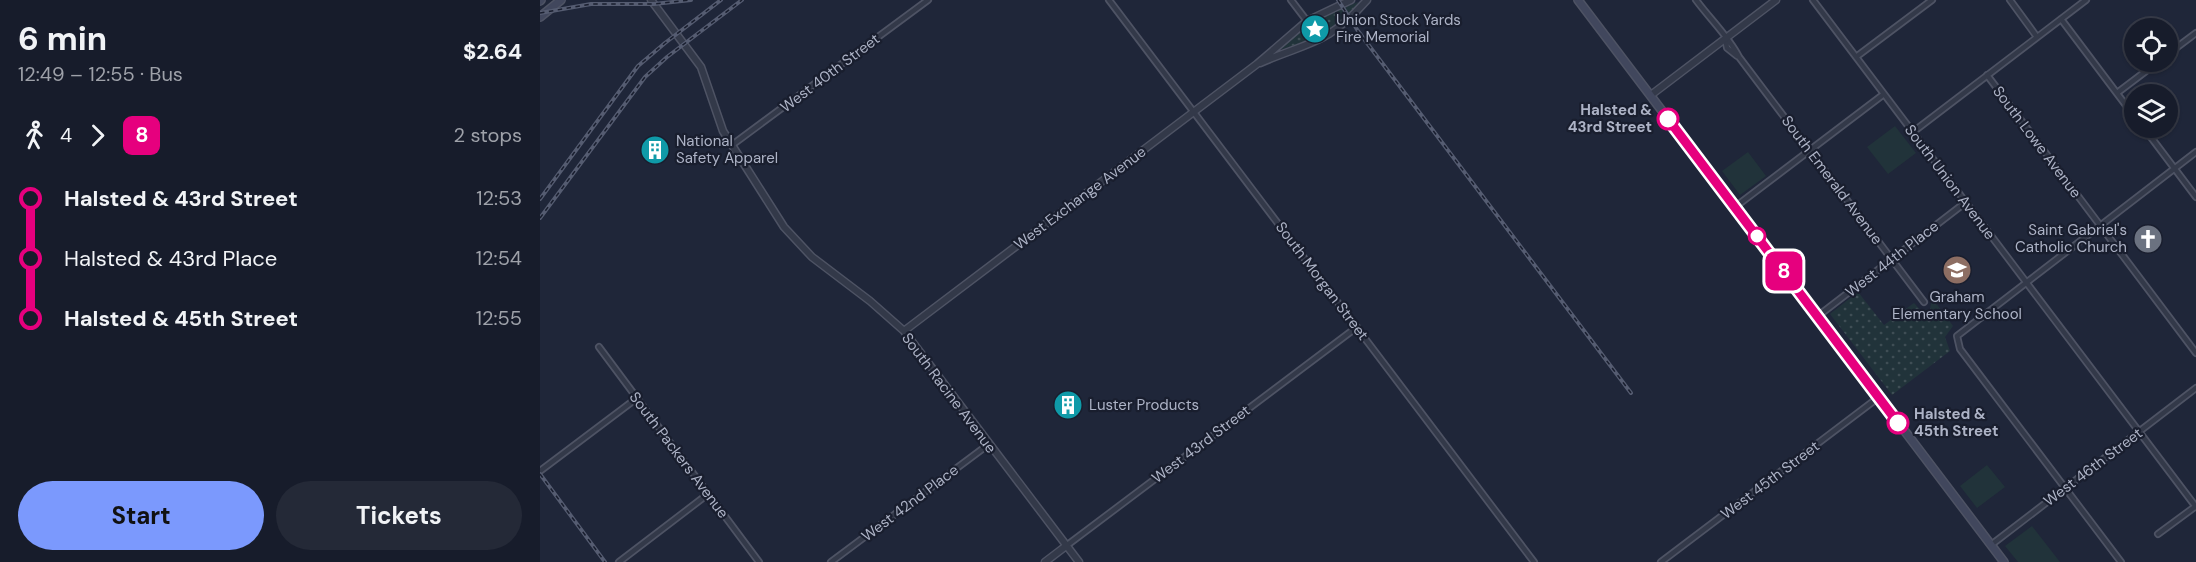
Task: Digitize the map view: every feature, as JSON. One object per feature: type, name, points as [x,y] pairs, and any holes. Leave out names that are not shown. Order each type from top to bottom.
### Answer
[{"type":"main road","points":[[540,17],[561,0]]},
{"type":"main road","points":[[1578,0],[2004,562]]},
{"type":"street","name":"South Racine Avenue","points":[[651,0],[701,67],[717,118],[732,146],[784,227],[798,244],[904,332],[1079,562]]},
{"type":"street","name":"West 40th Street","points":[[732,146],[928,0]]},
{"type":"street","name":"South Morgan Street","points":[[1109,0],[1534,562]]},
{"type":"street","points":[[1291,0],[1307,21]]},
{"type":"street","name":"West Exchange Avenue","points":[[904,332],[1257,64],[1307,21],[1351,0]]},
{"type":"street","name":"West Exchange Avenue","points":[[1257,64],[1327,37],[1342,27],[1367,0]]},
{"type":"street","name":"South Emerald Avenue","points":[[1696,0],[1725,39],[1727,48],[1739,57],[1924,302]]},
{"type":"street","points":[[1651,95],[1776,0]]},
{"type":"street","name":"South Union Avenue","points":[[1813,0],[2196,506]]},
{"type":"street","points":[[1856,57],[1932,0]]},
{"type":"street","points":[[2010,0],[2037,37]]},
{"type":"street","points":[[1912,132],[2086,0]]},
{"type":"street","points":[[2061,19],[2124,102]]},
{"type":"street","points":[[2178,46],[2196,33]]},
{"type":"street","points":[[2117,93],[2145,72]]},
{"type":"street","name":"South Lowe Avenue","points":[[1987,75],[2196,353]]},
{"type":"street","points":[[1735,207],[1884,94]]},
{"type":"street","points":[[2152,138],[2196,197]]},
{"type":"street","points":[[2121,562],[1964,354],[1957,340],[1961,332],[2196,152]]},
{"type":"street","name":"West 44th Place","points":[[1818,316],[1966,202]]},
{"type":"street","name":"West 43rd Street","points":[[1045,562],[1357,327]]},
{"type":"street","name":"South Packers Avenue","points":[[599,347],[759,562]]},
{"type":"street","name":"West 46th Street","points":[[1991,545],[2196,388]]},
{"type":"street","name":"West 45th Street","points":[[1661,562],[1879,397]]},
{"type":"street","points":[[540,471],[636,398]]},
{"type":"street","name":"West 42nd Place","points":[[831,562],[988,444]]},
{"type":"street","points":[[619,562],[708,494]]},
{"type":"street","points":[[2158,534],[2196,506]]},
{"type":"shaded area","points":[[1358,2],[1344,20],[1325,33],[1283,49],[1278,48],[1316,19]]},
{"type":"shaded area","points":[[1895,126],[1916,153],[1888,174],[1867,147]]},
{"type":"shaded area","points":[[1748,152],[1766,176],[1740,195],[1722,171]]},
{"type":"shaded area","points":[[1858,292],[1884,325],[1914,303],[1921,311],[1930,309],[1932,298],[1953,326],[1945,337],[1950,351],[1892,395],[1830,314]]},
{"type":"shaded area","points":[[1987,465],[2005,487],[1977,508],[1960,486]]},
{"type":"shaded area","points":[[2032,526],[2060,562],[2018,562],[2005,546]]},
{"type":"railway","points":[[540,13],[591,4],[654,4],[691,0]]},
{"type":"railway","points":[[540,199],[638,66],[721,0]]},
{"type":"railway","points":[[540,218],[645,77],[667,57],[742,0]]},
{"type":"railway","points":[[1338,0],[1358,31],[1631,393]]},
{"type":"railway","points":[[540,474],[605,562]]},
{"type":"bus line","name":"8","points":[[1668,119],[1898,423]]},
{"type":"place","name":"Union Stock Yards Fire Memorial","points":[[1315,29]]},
{"type":"place","name":"Halsted & 43rd Street","points":[[1668,119]]},
{"type":"place","name":"National Safety Apparel","points":[[655,150]]},
{"type":"place","name":"Saint Gabriel's Catholic Church","points":[[2148,239]]},
{"type":"place","name":"Graham Elementary School","points":[[1957,270]]},
{"type":"place","name":"Luster Products","points":[[1068,405]]},
{"type":"place","name":"Halsted & 45th Street","points":[[1898,423]]}]
